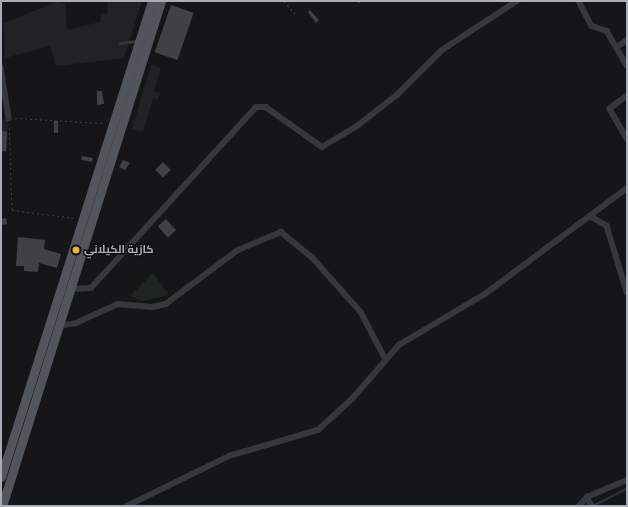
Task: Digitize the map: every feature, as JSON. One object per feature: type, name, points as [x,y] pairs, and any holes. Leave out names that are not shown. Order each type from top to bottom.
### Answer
[{"type":"main road","points":[[1,477],[81,219],[152,1]]},
{"type":"main road","points":[[2,506],[161,1]]},
{"type":"street","points":[[71,289],[91,288],[256,107],[266,108],[322,147],[357,126],[398,95],[442,50],[517,1]]},
{"type":"street","points":[[580,1],[592,26],[607,31],[627,64]]},
{"type":"street","points":[[617,47],[627,40]]},
{"type":"street","points":[[1,67],[9,118]]},
{"type":"street","points":[[627,96],[610,109],[627,138]]},
{"type":"street","points":[[127,506],[229,456],[318,430],[352,399],[385,358],[399,345],[485,294],[627,188]]},
{"type":"street","points":[[590,216],[607,226],[627,292]]},
{"type":"street","points":[[58,326],[76,323],[118,304],[152,307],[166,304],[238,250],[281,232],[313,258],[361,312],[385,358]]},
{"type":"street","points":[[579,506],[587,497],[627,480]]},
{"type":"street","points":[[587,497],[592,506]]},
{"type":"lane","points":[[120,43],[139,41]]},
{"type":"path","points":[[284,1],[296,15]]},
{"type":"path","points":[[81,219],[12,210],[9,118],[49,118],[112,125]]},
{"type":"shaded area","points":[[58,1],[65,4],[67,30],[100,22],[101,15],[108,13],[107,1],[142,1],[124,58],[56,66],[50,46],[5,58],[4,23]]},
{"type":"shaded area","points":[[151,65],[161,68],[154,91],[160,93],[158,100],[153,98],[143,132],[132,129]]},
{"type":"shaded area","points":[[8,118],[7,152],[1,152],[1,120]]},
{"type":"shaded area","points":[[153,273],[169,295],[142,301],[130,296]]},
{"type":"building","points":[[171,5],[194,13],[177,60],[155,52]]},
{"type":"building","points":[[310,10],[319,20],[316,23],[308,12]]},
{"type":"building","points":[[97,91],[102,91],[104,104],[97,105]]},
{"type":"building","points":[[54,121],[58,121],[58,133],[54,133]]},
{"type":"building","points":[[1,131],[7,132],[6,151],[1,151]]},
{"type":"building","points":[[82,156],[93,158],[92,162],[81,160]]},
{"type":"building","points":[[123,160],[130,163],[125,170],[119,167]]},
{"type":"building","points":[[163,162],[171,170],[163,178],[155,170]]},
{"type":"building","points":[[6,218],[7,224],[1,225],[1,219]]},
{"type":"building","points":[[166,219],[176,230],[168,238],[158,226]]},
{"type":"building","points":[[18,237],[45,240],[44,249],[61,254],[57,268],[39,263],[38,272],[24,271],[24,266],[16,266]]},
{"type":"waterway","points":[[593,506],[627,489]]},
{"type":"place","name":"كازية الكيلاني","points":[[76,250]]}]
